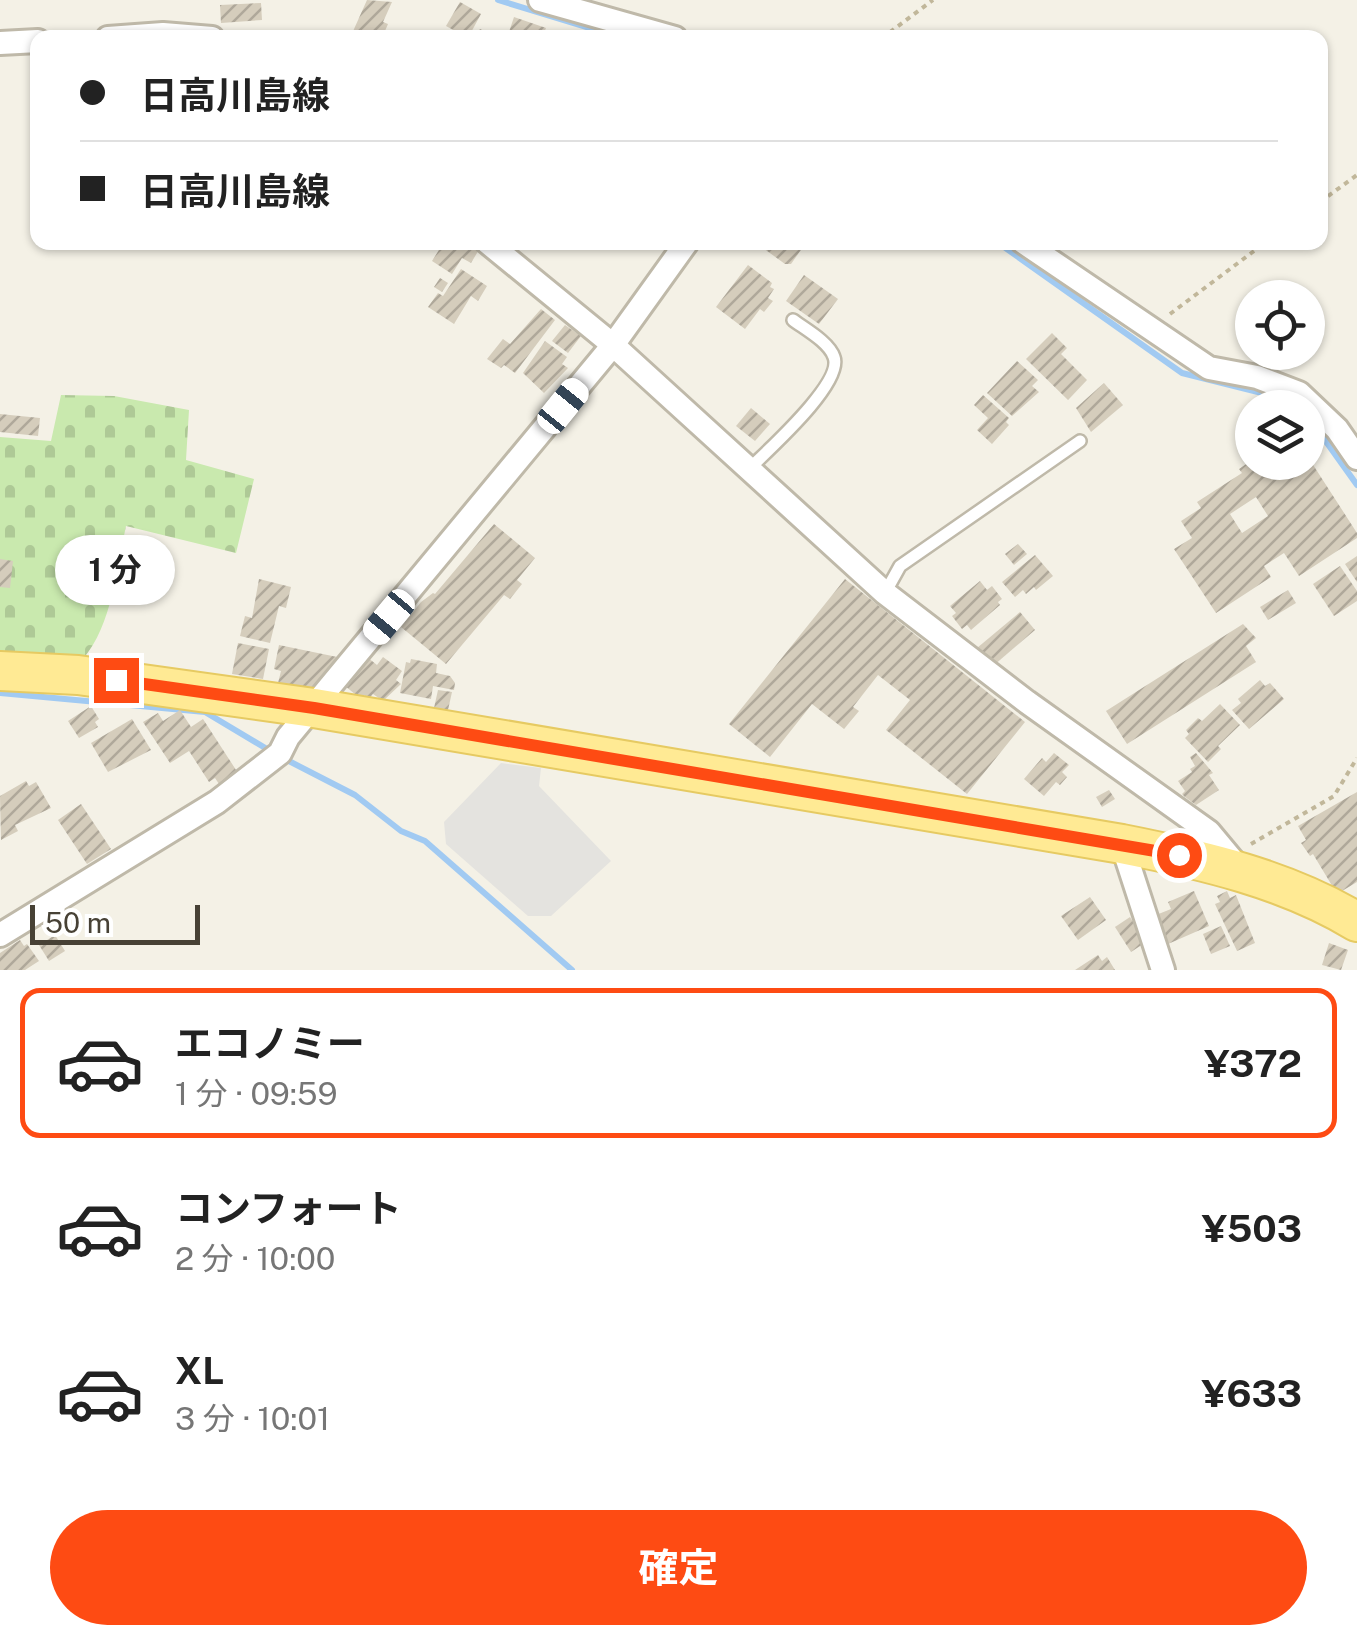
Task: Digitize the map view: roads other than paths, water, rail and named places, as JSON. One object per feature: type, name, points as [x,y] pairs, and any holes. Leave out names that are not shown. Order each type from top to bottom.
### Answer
[{"type":"main road","points":[[0,671],[78,675],[314,708],[1235,864],[1357,922]]},
{"type":"street","points":[[540,0],[647,30]]},
{"type":"street","points":[[0,43],[30,41]]},
{"type":"street","points":[[497,250],[613,345],[885,593],[1027,702],[1210,832],[1235,864]]},
{"type":"street","points":[[0,935],[217,802],[280,753],[288,737],[613,345],[681,250]]},
{"type":"street","points":[[1035,250],[1209,368],[1257,377],[1298,393],[1336,429],[1357,458]]},
{"type":"street","points":[[1122,844],[1164,970]]},
{"type":"lane","points":[[749,469],[808,410],[835,373],[835,358],[792,320]]},
{"type":"lane","points":[[885,593],[900,566],[1080,441]]},
{"type":"waterway","points":[[498,0],[596,30]]},
{"type":"waterway","points":[[1008,250],[1182,373],[1250,390]]},
{"type":"waterway","points":[[1325,440],[1357,485]]},
{"type":"waterway","points":[[0,693],[205,712],[272,752]]},
{"type":"waterway","points":[[283,758],[355,795],[401,831],[425,841],[572,970]]}]
